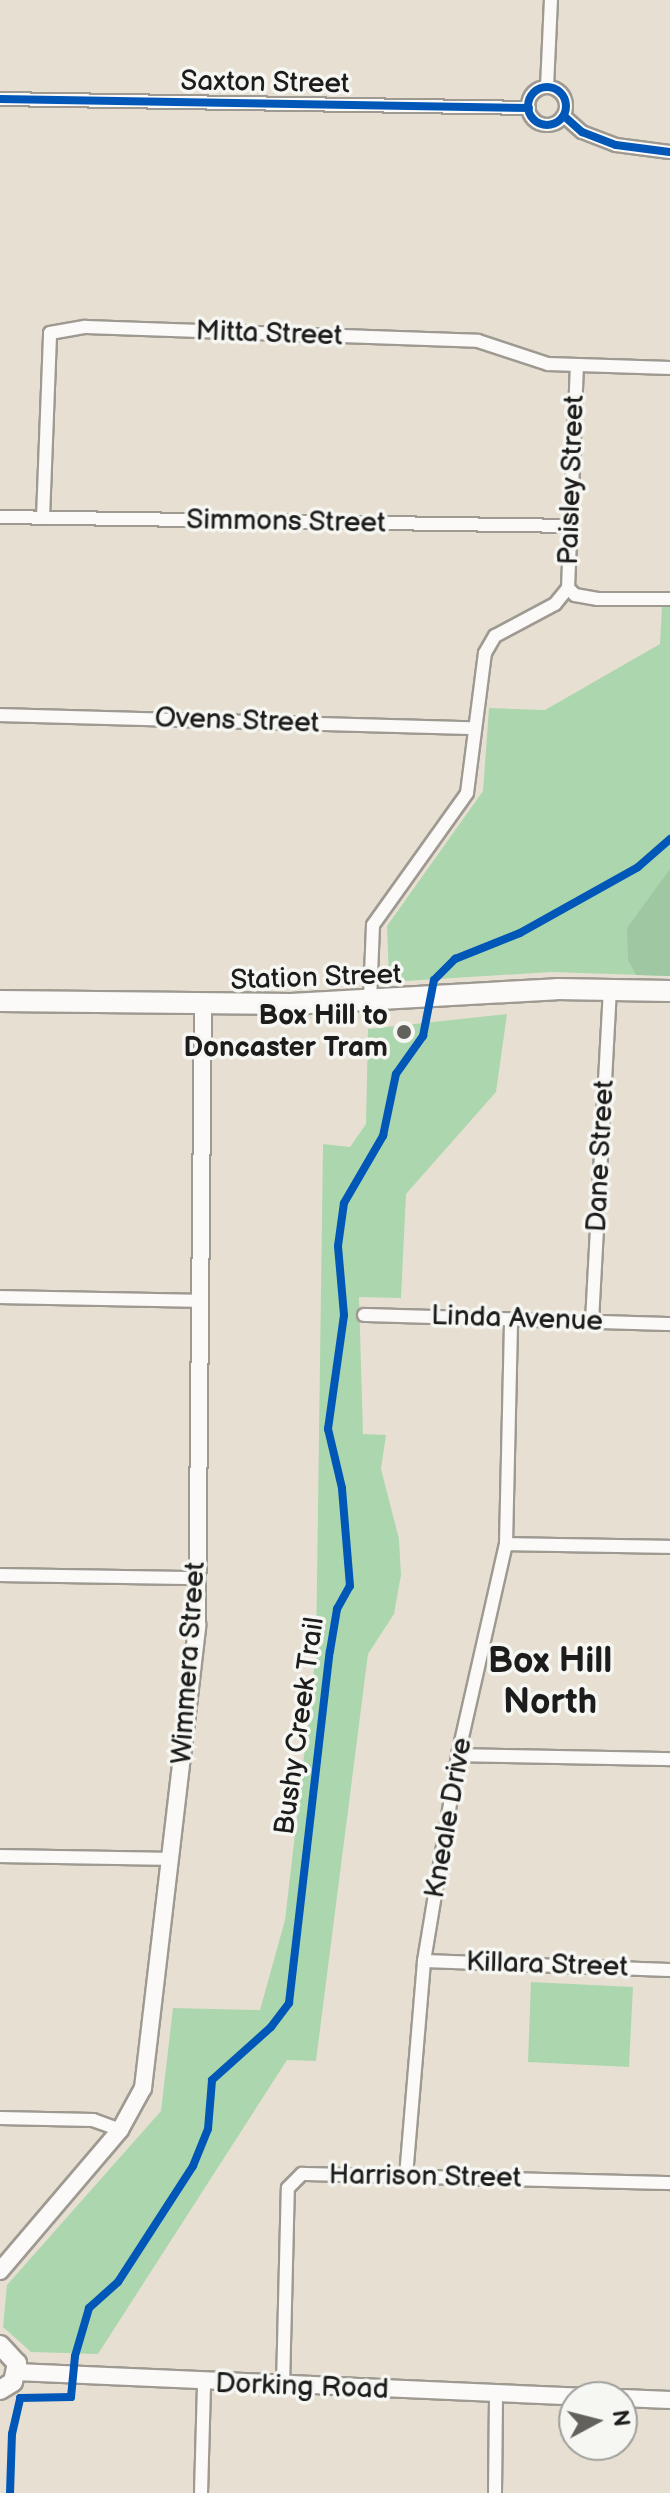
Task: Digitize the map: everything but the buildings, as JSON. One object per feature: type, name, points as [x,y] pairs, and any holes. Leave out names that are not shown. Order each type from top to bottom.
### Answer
[{"type":"main road","name":"Station Street","points":[[0,1001],[370,1000],[610,990],[670,991]]},
{"type":"main road","points":[[0,2345],[14,2356],[16,2372],[0,2390]]},
{"type":"street","points":[[547,87],[551,0]]},
{"type":"street","points":[[547,87],[534,93],[529,108],[538,122],[547,125],[564,116]]},
{"type":"street","points":[[547,87],[565,99],[564,116]]},
{"type":"street","name":"Saxton Street","points":[[0,99],[529,108]]},
{"type":"street","points":[[564,116],[582,132],[616,145],[670,152]]},
{"type":"street","name":"Mitta Street","points":[[43,518],[50,333],[85,327],[478,341],[548,364],[670,368]]},
{"type":"street","name":"Paisley Street","points":[[370,1000],[373,925],[467,793],[485,653],[495,636],[555,604],[568,588],[577,366]]},
{"type":"street","name":"Simmons Street","points":[[0,517],[571,526]]},
{"type":"street","points":[[568,588],[575,595],[598,599],[670,599]]},
{"type":"street","name":"Ovens Street","points":[[0,715],[473,728]]},
{"type":"street","name":"Dane Street","points":[[592,1321],[610,990]]},
{"type":"street","name":"Wimmera Street","points":[[0,2271],[120,2130],[143,2088],[197,1625],[203,1002]]},
{"type":"street","points":[[0,1297],[201,1301]]},
{"type":"street","name":"Linda Avenue","points":[[364,1315],[670,1324]]},
{"type":"street","name":"Kneale Drive","points":[[406,2176],[424,1961],[458,1755],[506,1544],[511,1319]]},
{"type":"street","points":[[506,1544],[670,1547]]},
{"type":"street","points":[[0,1575],[196,1578]]},
{"type":"street","points":[[458,1755],[670,1759]]},
{"type":"street","points":[[0,1856],[170,1859]]},
{"type":"street","name":"Killara Street","points":[[424,1961],[670,1970]]},
{"type":"street","points":[[0,2118],[93,2120],[120,2130]]},
{"type":"street","name":"Harrison Street","points":[[283,2386],[288,2188],[302,2174],[670,2183]]},
{"type":"street","name":"Dorking Road","points":[[16,2372],[204,2383],[558,2396]]},
{"type":"street","points":[[201,2493],[204,2383]]},
{"type":"street","points":[[495,2493],[496,2393]]},
{"type":"street","points":[[638,2399],[670,2400]]},
{"type":"green space","points":[[662,606],[670,606],[670,976],[551,972],[389,982],[387,926],[483,791],[489,708],[545,710],[660,644]]},
{"type":"green space","points":[[670,869],[670,976],[636,975],[628,960],[627,928]]},
{"type":"green space","points":[[507,1014],[496,1092],[406,1194],[401,1298],[359,1297],[363,1434],[386,1435],[381,1469],[399,1539],[401,1575],[394,1614],[368,1654],[316,2061],[287,2060],[98,2354],[31,2352],[3,2327],[7,2285],[161,2111],[173,2008],[260,2010],[285,1920],[316,1652],[323,1144],[350,1147],[366,1124],[368,1029]]},
{"type":"green space","points":[[531,1982],[633,1987],[629,2067],[528,2062]]},
{"type":"cycle path","points":[[547,87],[560,93],[566,106],[560,119],[547,125],[534,119],[528,106],[534,93],[547,87]]},
{"type":"cycle path","points":[[0,99],[529,108]]},
{"type":"cycle path","points":[[564,116],[582,132],[616,145],[670,152]]},
{"type":"cycle path","name":"Bushy Creek Trail","points":[[10,2493],[12,2434],[20,2398],[71,2397],[75,2356],[89,2308],[118,2282],[193,2166],[208,2129],[212,2080],[271,2027],[289,2003],[330,1651],[337,1609],[350,1586],[342,1488],[328,1429],[344,1315],[338,1246],[344,1203],[383,1136],[396,1074],[423,1036],[434,980],[455,959],[520,933],[638,867],[670,839]]},
{"type":"place","name":"Box Hill to Doncaster Tram","points":[[404,1032]]},
{"type":"district","name":"Box Hill North","points":[[550,1682]]}]
